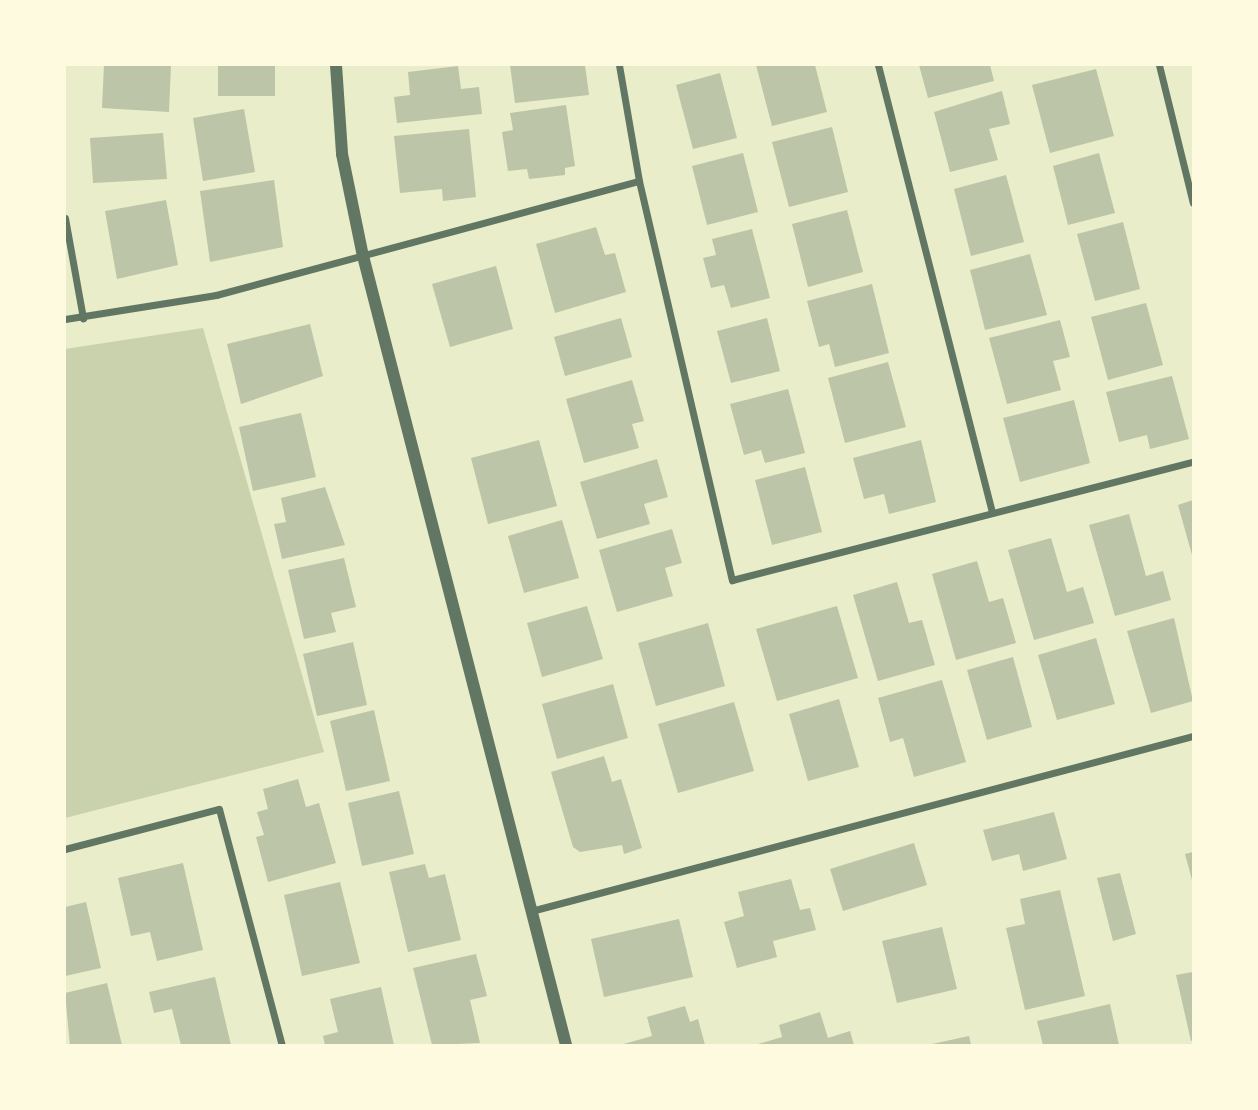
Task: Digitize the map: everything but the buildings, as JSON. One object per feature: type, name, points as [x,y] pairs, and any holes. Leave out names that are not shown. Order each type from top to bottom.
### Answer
[{"type":"street","points":[[337,65],[342,154],[363,256],[566,1045]]},
{"type":"street","points":[[619,65],[639,181],[732,580],[1193,462]]},
{"type":"street","points":[[878,65],[992,513]]},
{"type":"street","points":[[1158,65],[1193,203]]},
{"type":"street","points":[[65,319],[216,295],[639,181]]},
{"type":"street","points":[[65,218],[83,318]]},
{"type":"street","points":[[531,911],[1193,736]]},
{"type":"street","points":[[65,849],[219,809],[282,1045]]},
{"type":"green space","points":[[203,328],[324,752],[65,818],[65,349]]}]
